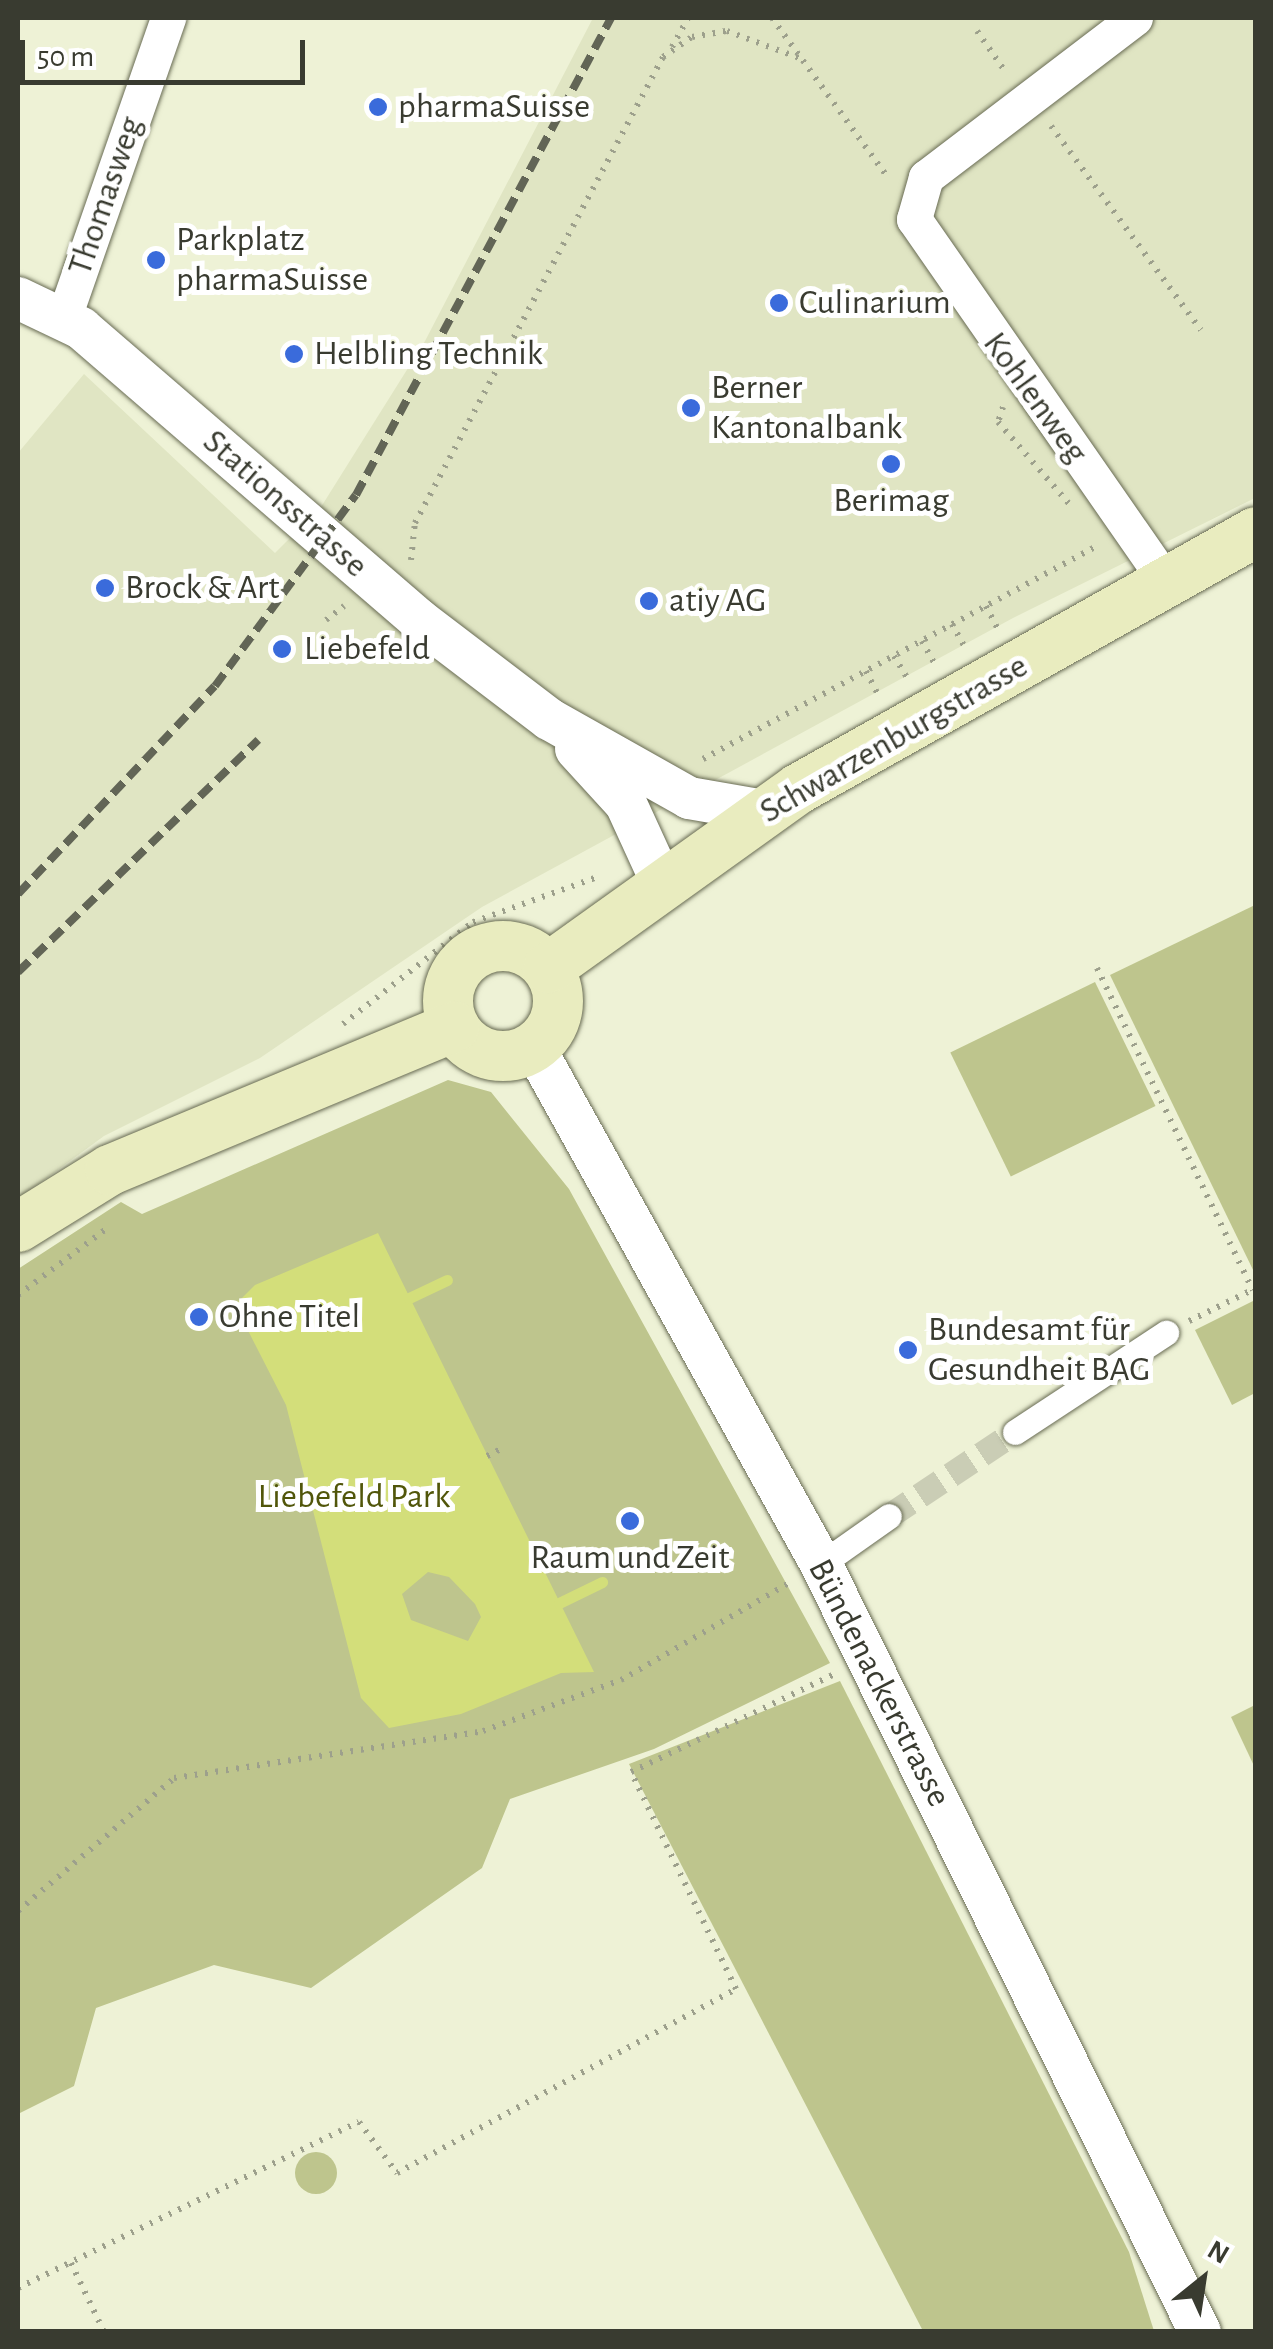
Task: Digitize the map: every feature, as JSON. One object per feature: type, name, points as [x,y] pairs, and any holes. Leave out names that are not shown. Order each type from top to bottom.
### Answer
[{"type":"main road","name":"Schwarzenburgstrasse","points":[[548,968],[764,810],[1256,532]]},
{"type":"main road","points":[[518,947],[548,968],[556,1019],[534,1047],[498,1056],[454,1027],[454,974],[481,949],[518,947]]},
{"type":"main road","points":[[18,1227],[110,1170],[454,1027]]},
{"type":"street","name":"Thomasweg","points":[[64,317],[168,18]]},
{"type":"street","points":[[915,197],[937,168],[1030,102],[1136,18]]},
{"type":"street","name":"Kohlenweg","points":[[915,197],[926,247],[1166,582]]},
{"type":"street","name":"Stationsstrasse","points":[[18,298],[64,317],[386,592],[549,719],[690,798],[764,810]]},
{"type":"street","name":"Stationsstrasse","points":[[549,719],[626,804],[663,885]]},
{"type":"street","name":"Bündenackerstrasse","points":[[534,1047],[820,1564],[1200,2332]]},
{"type":"street","points":[[1015,1432],[1166,1333]]},
{"type":"street","points":[[820,1564],[889,1516]]},
{"type":"path","points":[[386,592],[688,18]]},
{"type":"path","points":[[772,18],[873,164],[915,197]]},
{"type":"path","points":[[672,47],[727,31],[802,60]]},
{"type":"path","points":[[977,31],[1201,330]]},
{"type":"path","points":[[690,766],[1128,529]]},
{"type":"path","points":[[952,624],[964,647]]},
{"type":"path","points":[[922,641],[934,664]]},
{"type":"path","points":[[894,656],[907,678]]},
{"type":"path","points":[[866,671],[878,693]]},
{"type":"path","points":[[331,1033],[473,922],[592,877],[663,885]]},
{"type":"path","points":[[1097,968],[1254,1289],[1166,1333]]},
{"type":"path","points":[[486,1456],[503,1448]]},
{"type":"path","points":[[18,1911],[174,1778],[483,1732],[621,1680],[820,1564]]},
{"type":"path","points":[[18,2288],[359,2122],[396,2173],[736,1989],[631,1772],[868,1658]]},
{"type":"path","points":[[71,2263],[104,2332]]},
{"type":"shaded area","points":[[593,18],[1255,18],[1255,498],[1013,618],[482,907],[260,1058],[104,1136],[18,1199],[18,453],[84,374],[275,553],[321,507],[425,341]]},
{"type":"shaded area","points":[[378,1233],[594,1672],[561,1673],[461,1714],[389,1728],[361,1698],[286,1405],[235,1305],[255,1285]],"holes":[[[428,1572],[449,1577],[475,1604],[481,1617],[468,1641],[411,1620],[402,1594]]]},
{"type":"green space","points":[[1255,905],[1255,1274],[1110,975]]},
{"type":"green space","points":[[1095,982],[1155,1106],[1011,1177],[950,1053]]},
{"type":"green space","name":"Liebefeld Park","points":[[448,1080],[491,1092],[569,1189],[830,1663],[654,1749],[510,1799],[482,1868],[311,1988],[214,1965],[96,2008],[74,2086],[18,2114],[18,1269],[121,1202],[142,1214]]},
{"type":"green space","points":[[1255,1300],[1255,1393],[1232,1405],[1195,1330]]},
{"type":"green space","points":[[840,1681],[1129,2252],[1154,2331],[923,2331],[629,1764]]},
{"type":"green space","points":[[1255,1705],[1255,1768],[1231,1717]]},
{"type":"green space","points":[[316,2152],[331,2158],[337,2173],[331,2188],[316,2194],[301,2188],[295,2173],[301,2158]]},
{"type":"waterway","points":[[409,1298],[447,1280]]},
{"type":"waterway","points":[[559,1603],[602,1582]]},
{"type":"tunnel","points":[[889,1516],[1015,1432]]},
{"type":"railway","points":[[18,894],[215,686],[356,495],[611,18]]},
{"type":"railway","points":[[18,972],[258,740]]},
{"type":"place","name":"pharmaSuisse","points":[[378,107]]},
{"type":"place","name":"Parkplatz pharmaSuisse","points":[[156,260]]},
{"type":"place","name":"Culinarium","points":[[779,303]]},
{"type":"place","name":"Helbling Technik","points":[[294,354]]},
{"type":"place","name":"Berner Kantonalbank","points":[[691,408]]},
{"type":"place","name":"Berimag","points":[[891,464]]},
{"type":"place","name":"Brock & Art","points":[[105,588]]},
{"type":"place","name":"atiy AG","points":[[649,601]]},
{"type":"place","name":"Liebefeld","points":[[282,649]]},
{"type":"place","name":"Ohne Titel","points":[[199,1317]]},
{"type":"place","name":"Bundesamt für Gesundheit BAG","points":[[908,1350]]},
{"type":"place","name":"Raum und Zeit","points":[[630,1521]]}]
